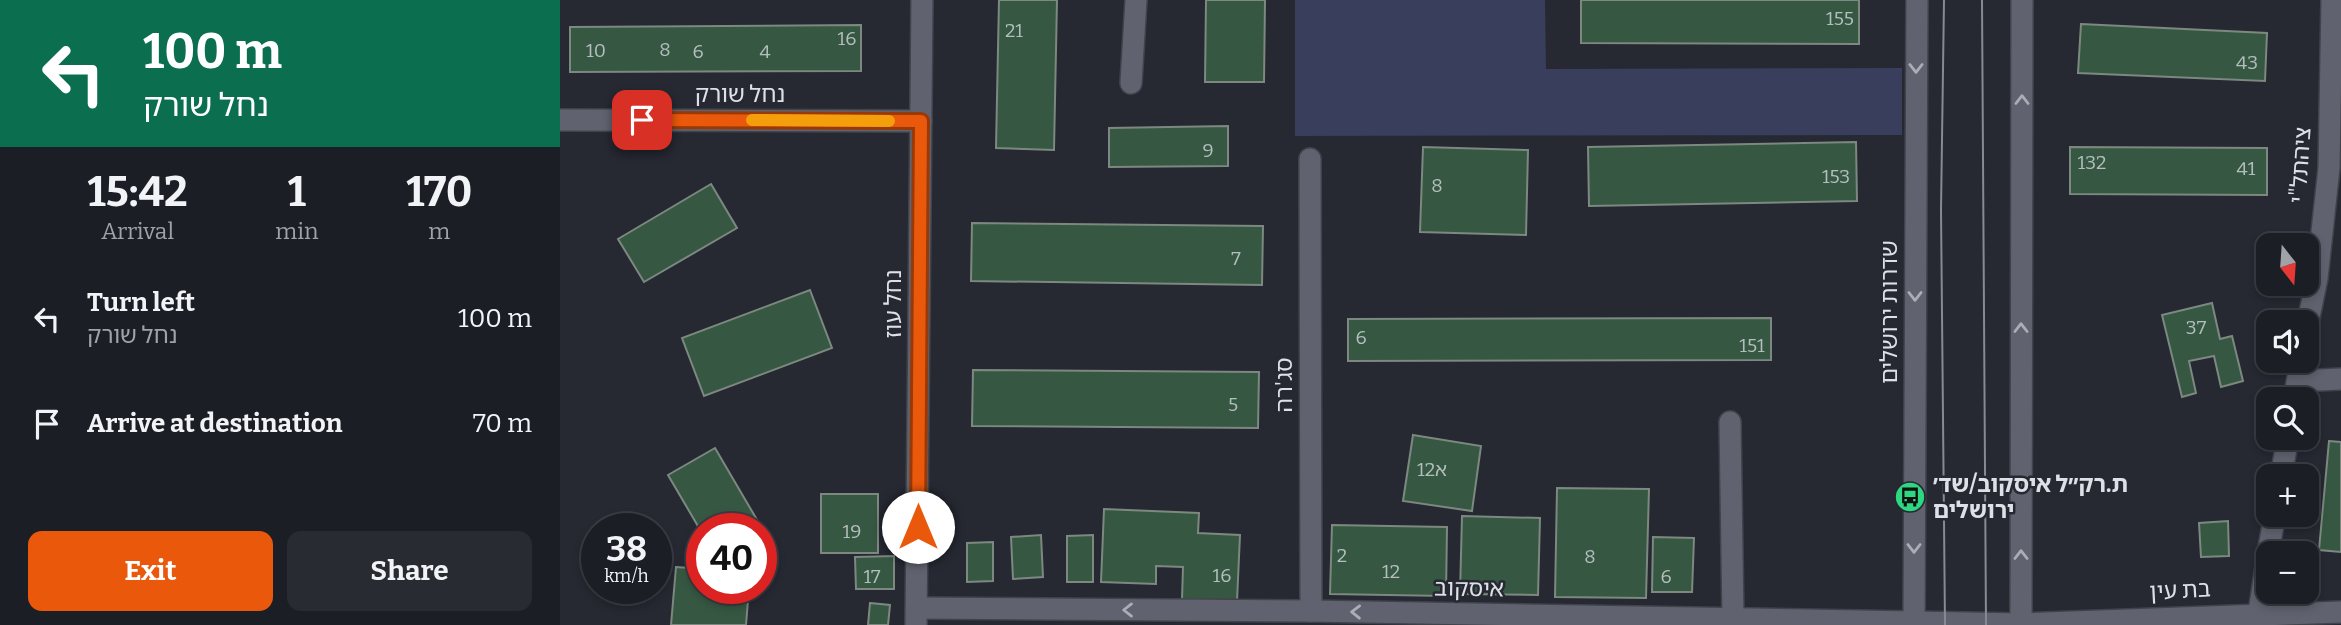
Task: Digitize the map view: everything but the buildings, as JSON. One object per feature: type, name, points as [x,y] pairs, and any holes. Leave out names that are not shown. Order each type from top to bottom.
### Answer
[{"type":"street","name":"נחל עוז","points":[[917,617],[922,0]]},
{"type":"street","points":[[1131,83],[1136,0]]},
{"type":"street","name":"שדרות ירושלים","points":[[1914,623],[1917,0]]},
{"type":"street","points":[[2021,624],[2022,0]]},
{"type":"street","name":"ציהתל\"י","points":[[2310,310],[2329,169],[2336,55],[2332,0]]},
{"type":"street","name":"נחל שורק","points":[[560,120],[921,121]]},
{"type":"street","name":"סג'רה","points":[[1310,159],[1311,611]]},
{"type":"street","points":[[2298,380],[2341,379]]},
{"type":"street","points":[[1730,422],[1733,619]]},
{"type":"street","name":"איסקוב","points":[[917,617],[1255,618],[1311,611],[2021,624]]},
{"type":"street","name":"בת עין","points":[[2021,624],[2258,619],[2341,612]]},
{"type":"shaded area","points":[[1295,0],[1545,0],[1546,69],[1902,68],[1902,135],[1295,136]]},
{"type":"tram line","points":[[1944,0],[1941,210],[1945,625]]},
{"type":"tram line","points":[[1982,0],[1986,625]]},
{"type":"slow traffic","points":[[752,120],[889,121]]},
{"type":"place","name":"ת.רק״ל איסקוב/שד׳ ירושלים","points":[[1910,497]]},
{"type":"route","points":[[642,120],[921,121],[918,527]]}]
